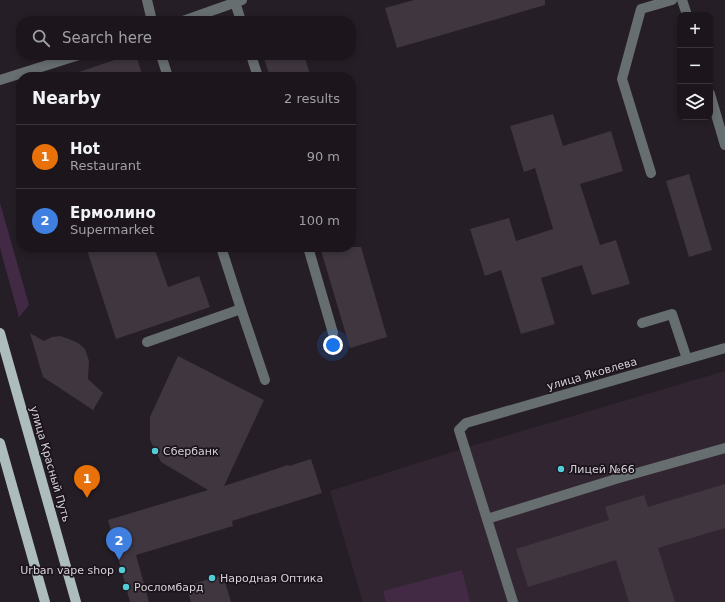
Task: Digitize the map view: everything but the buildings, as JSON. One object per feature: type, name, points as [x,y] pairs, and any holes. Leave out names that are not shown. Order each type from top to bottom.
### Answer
[{"type":"main road","name":"улица Красный Путь","points":[[0,333],[76,602]]},
{"type":"main road","points":[[0,443],[45,602]]},
{"type":"street","points":[[147,0],[151,16]]},
{"type":"street","points":[[651,173],[622,79],[641,9],[672,0]]},
{"type":"street","points":[[682,0],[686,12]]},
{"type":"street","points":[[197,16],[239,1],[240,16]]},
{"type":"street","points":[[25,72],[63,60]]},
{"type":"street","points":[[163,60],[166,72]]},
{"type":"street","points":[[253,60],[256,72]]},
{"type":"street","points":[[0,80],[16,75]]},
{"type":"street","points":[[713,104],[725,145]]},
{"type":"street","points":[[224,252],[265,380]]},
{"type":"street","points":[[309,252],[333,332]]},
{"type":"street","points":[[147,342],[241,309]]},
{"type":"street","points":[[642,323],[672,314],[687,359]]},
{"type":"street","name":"улица Яковлева","points":[[487,519],[459,430],[466,423],[725,348]]},
{"type":"street","points":[[513,602],[487,519],[619,478],[725,448]]},
{"type":"shaded area","points":[[0,203],[29,305],[19,317],[0,248]]},
{"type":"shaded area","name":"Лицей №66","points":[[725,371],[725,602],[363,602],[330,491],[465,448]]},
{"type":"shaded area","points":[[462,570],[470,602],[386,602],[383,591]]},
{"type":"place","name":"Сбербанк","points":[[155,451]]},
{"type":"place","name":"Лицей №66","points":[[561,469]]},
{"type":"place","name":"Hot","points":[[87,498]]},
{"type":"place","name":"Ермолино","points":[[119,560]]},
{"type":"place","name":"Urban vape shop","points":[[122,570]]},
{"type":"place","name":"Народная Оптика","points":[[212,578]]},
{"type":"place","name":"Росломбард","points":[[126,587]]}]
